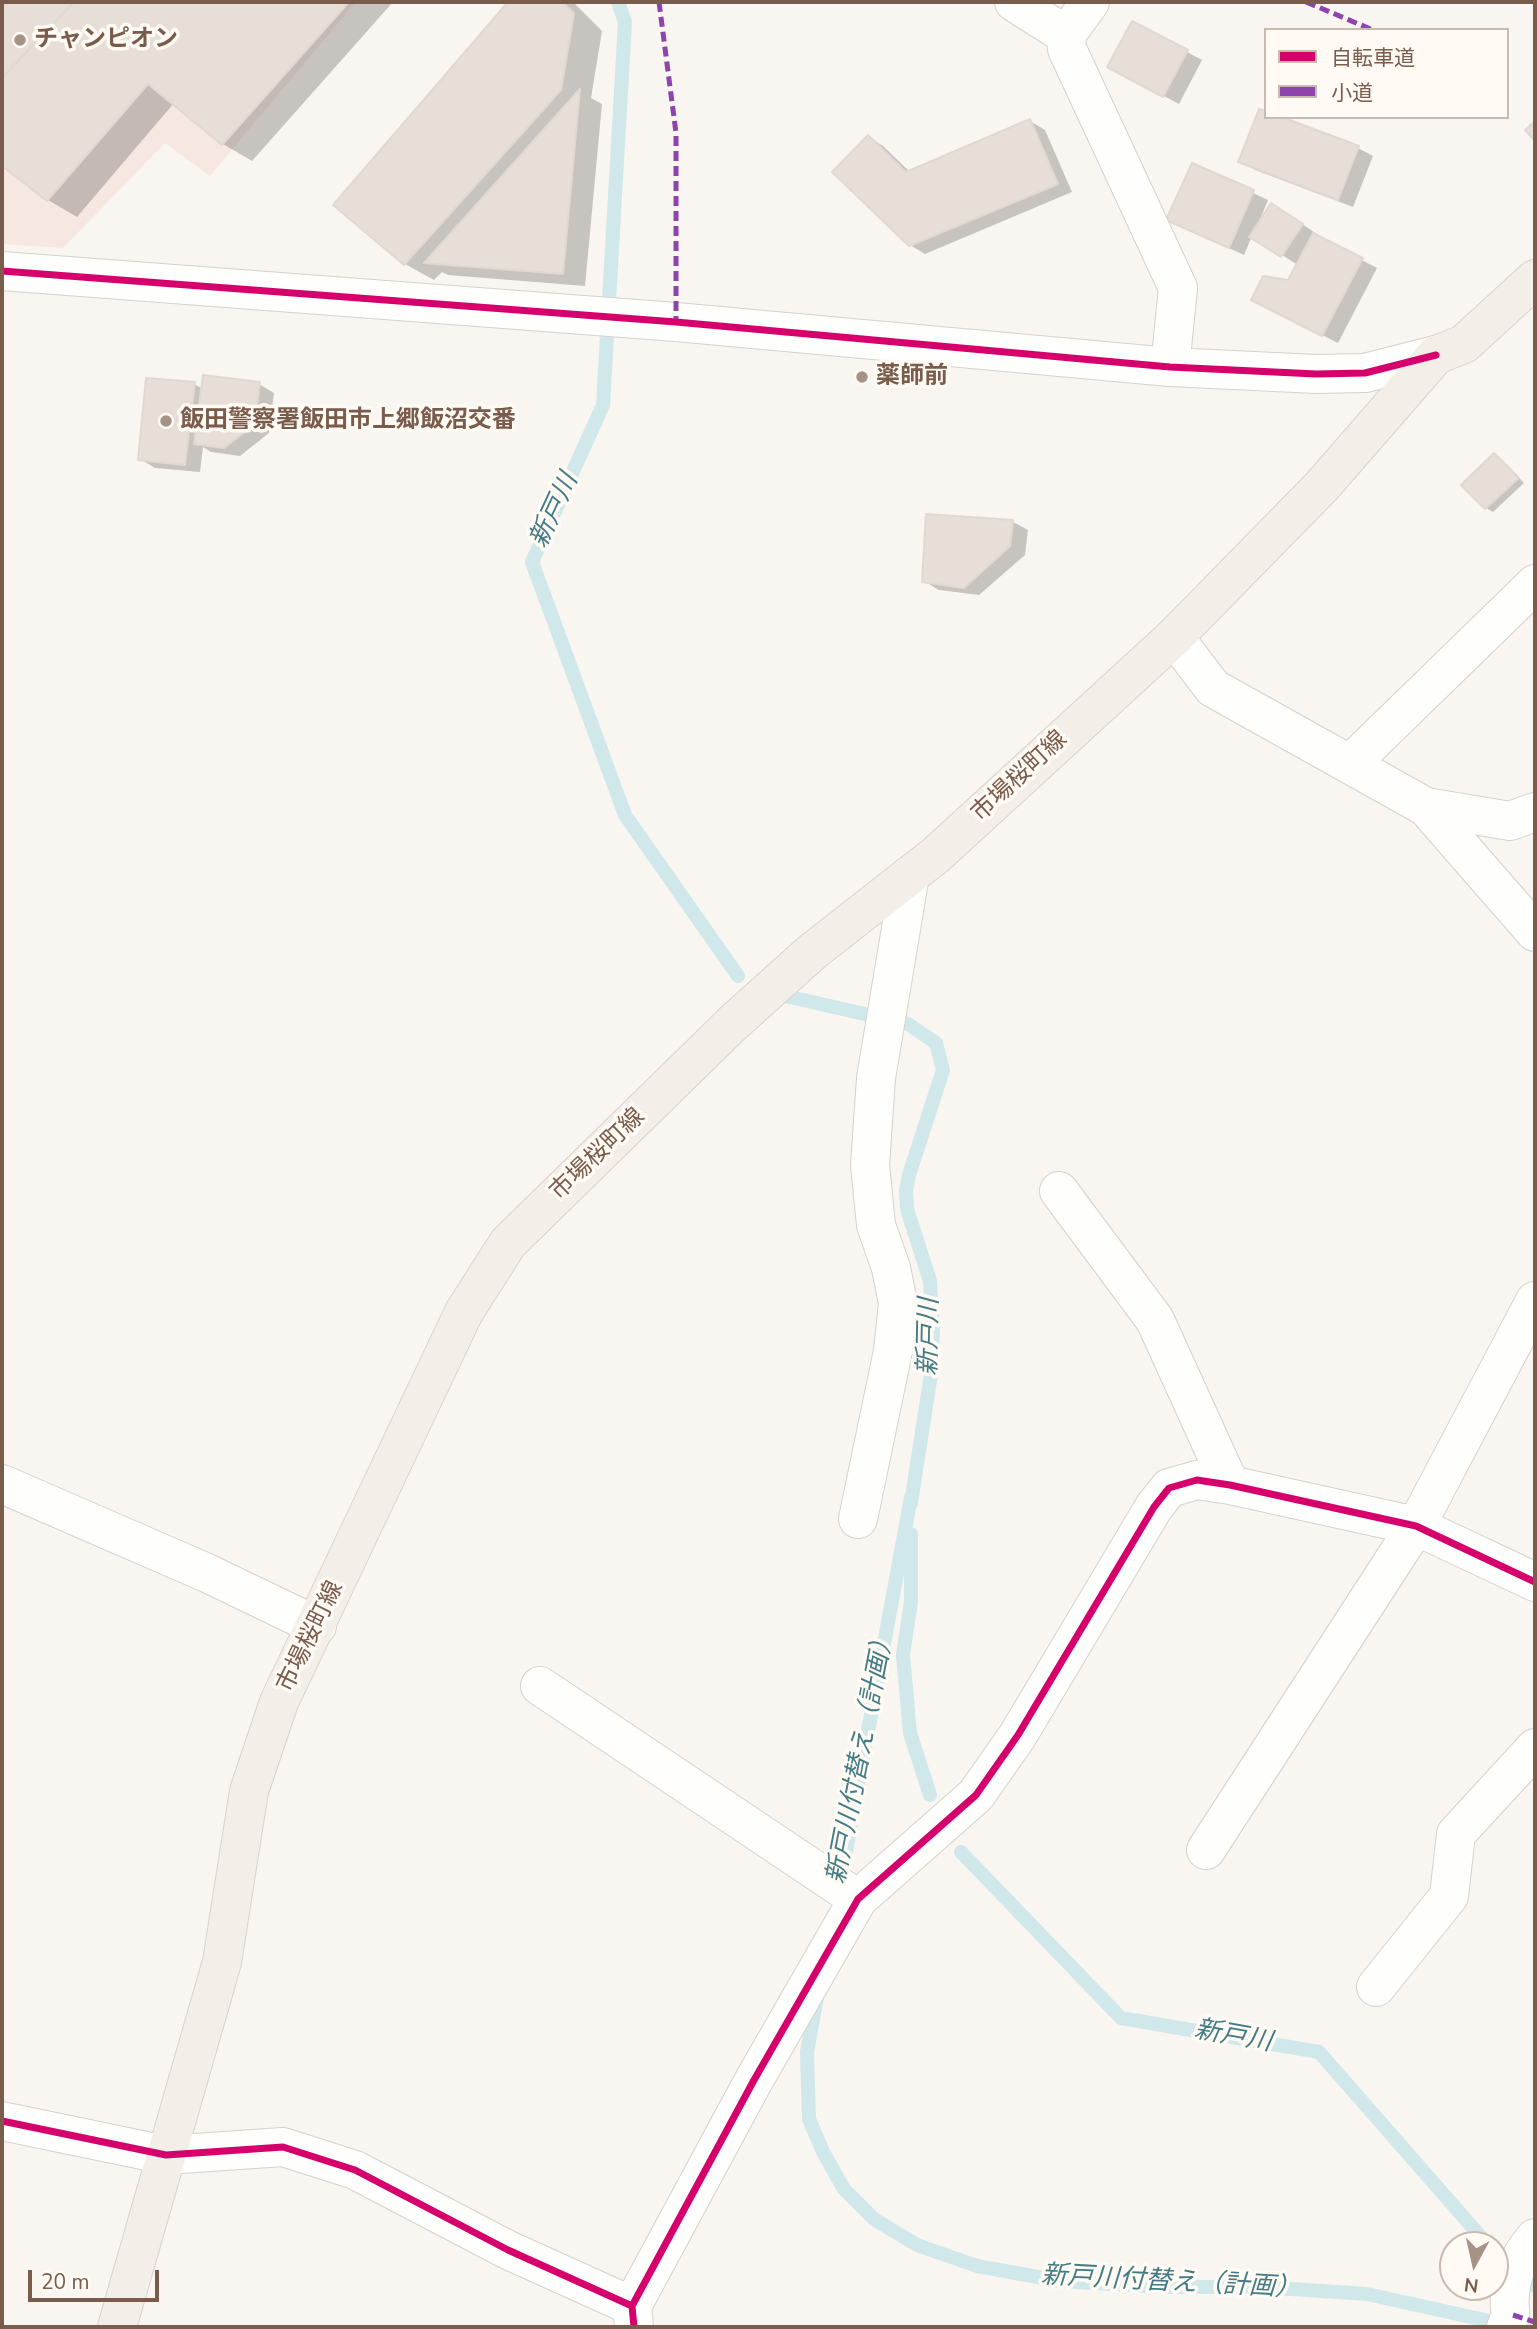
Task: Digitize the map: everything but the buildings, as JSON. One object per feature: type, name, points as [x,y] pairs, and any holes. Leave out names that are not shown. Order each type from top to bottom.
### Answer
[{"type":"main road","name":"市場桜町線","points":[[117,2327],[222,1962],[249,1791],[279,1702],[464,1312],[508,1243],[733,1023],[812,952],[936,855],[1174,636],[1322,486],[1436,355],[1464,344],[1535,279]]},
{"type":"street","points":[[1014,2],[1066,35]]},
{"type":"street","points":[[1090,2],[1066,35],[1067,49],[1178,288],[1170,367]]},
{"type":"street","points":[[2,271],[640,320],[1170,367],[1316,374],[1365,373],[1436,355]]},
{"type":"street","points":[[1350,764],[1535,584]]},
{"type":"street","points":[[1174,636],[1213,688],[1426,807],[1535,932]]},
{"type":"street","points":[[1426,807],[1510,821],[1535,812]]},
{"type":"street","points":[[858,1519],[893,1351],[898,1303],[891,1268],[876,1225],[870,1165],[876,1077],[910,875]]},
{"type":"street","points":[[1059,1191],[1156,1320],[1230,1485]]},
{"type":"street","points":[[1206,1850],[1416,1526],[1535,1301]]},
{"type":"street","points":[[2,2121],[166,2155],[283,2147],[355,2170],[633,2317],[754,2080],[858,1899],[976,1795],[1018,1735],[1154,1507],[1169,1488],[1197,1480],[1230,1485],[1416,1526],[1535,1582]]},
{"type":"street","points":[[2,1484],[207,1573],[317,1626]]},
{"type":"street","points":[[540,1686],[858,1899]]},
{"type":"street","points":[[1376,1987],[1449,1896],[1456,1834],[1535,1748]]},
{"type":"street","points":[[1508,2311],[1528,2246]]},
{"type":"shaded area","points":[[2,2],[356,2],[210,176],[165,143],[63,248],[2,244]]},
{"type":"waterway","name":"新戸川","points":[[618,2],[625,22],[603,405],[532,562],[625,815],[738,976]]},
{"type":"waterway","name":"新戸川","points":[[786,996],[908,1024],[936,1043],[943,1070],[906,1191],[907,1209],[930,1281],[933,1331],[931,1374],[911,1503]]},
{"type":"waterway","name":"新戸川付替え（計画）","points":[[840,1884],[911,1497]]},
{"type":"waterway","name":"新戸川","points":[[911,1534],[911,1602],[903,1655],[910,1733],[930,1795]]},
{"type":"waterway","name":"新戸川","points":[[961,1852],[1121,2018],[1319,2052],[1476,2231]]},
{"type":"waterway","name":"新戸川付替え（計画）","points":[[817,1997],[807,2052],[809,2119],[823,2152],[844,2189],[874,2219],[917,2245],[977,2266],[1060,2281],[1165,2287],[1261,2287],[1367,2294],[1507,2325]]},
{"type":"waterway","name":"新戸川","points":[[1509,2265],[1535,2286]]},
{"type":"marked path","points":[[659,2],[676,133],[676,322]]},
{"type":"marked path","points":[[1306,2],[1368,28]]},
{"type":"marked path","points":[[1513,2315],[1535,2322]]},
{"type":"cycle path","points":[[2,271],[676,322],[1170,367],[1316,374],[1365,373],[1436,355]]},
{"type":"cycle path","points":[[634,2327],[632,2306],[754,2080],[858,1899],[976,1795],[1018,1735],[1154,1507],[1169,1488],[1197,1480],[1230,1485],[1416,1526],[1535,1582]]},
{"type":"cycle path","points":[[2,2121],[166,2155],[283,2147],[355,2170],[508,2250],[632,2306]]},
{"type":"place","name":"チャンピオン","points":[[20,40]]},
{"type":"place","name":"薬師前","points":[[862,377]]},
{"type":"place","name":"飯田警察署飯田市上郷飯沼交番","points":[[166,421]]}]
